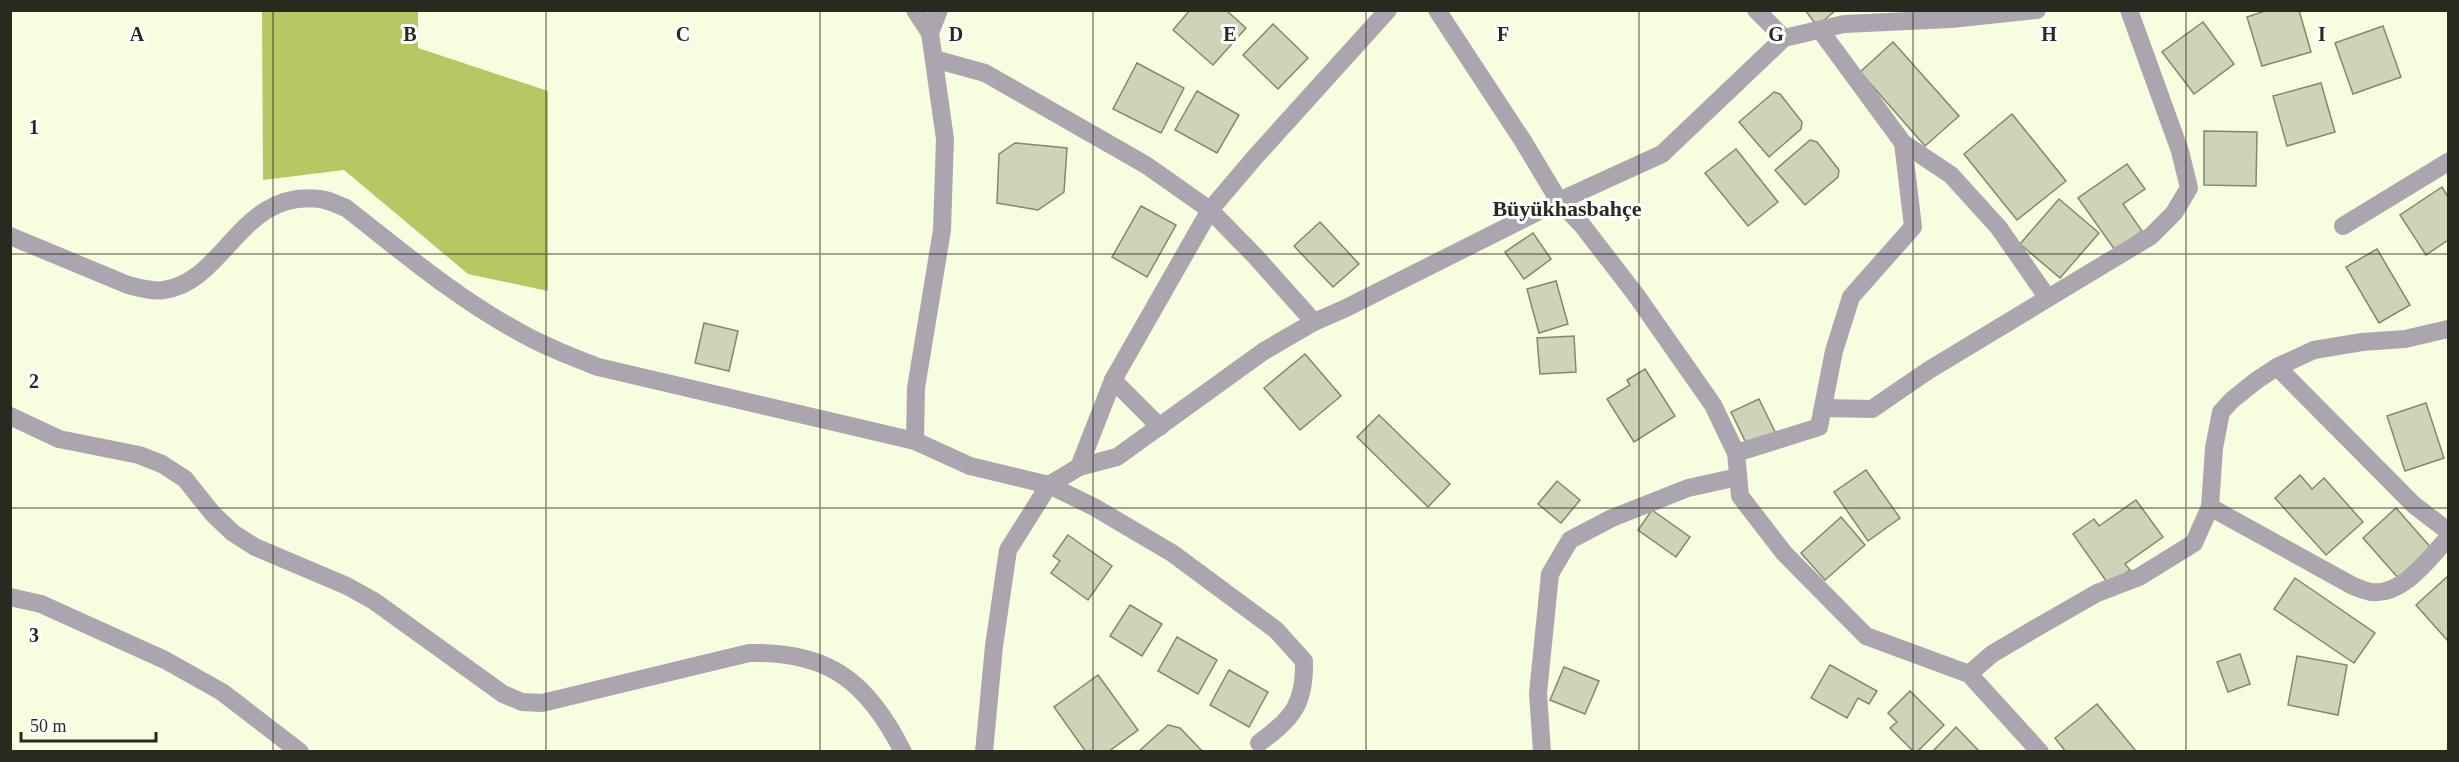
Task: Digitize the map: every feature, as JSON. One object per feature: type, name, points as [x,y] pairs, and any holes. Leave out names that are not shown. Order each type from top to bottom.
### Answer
[{"type":"street","points":[[915,10],[930,33],[945,139],[942,230],[916,388],[915,441]]},
{"type":"street","points":[[930,33],[939,10]]},
{"type":"street","points":[[1079,467],[1113,380],[1210,210],[1388,10]]},
{"type":"street","points":[[1437,10],[1523,141],[1559,201],[1582,225],[1677,352],[1713,405],[1736,453],[1740,496],[1784,553],[1866,636],[1969,674],[2040,752]]},
{"type":"street","points":[[1756,10],[1784,38]]},
{"type":"street","points":[[1875,22],[1890,10]]},
{"type":"street","points":[[984,752],[994,646],[1008,550],[1049,484],[1079,467],[1117,457],[1264,351],[1314,322],[1559,201],[1662,154],[1784,38],[1844,24],[1951,19],[2037,10]]},
{"type":"street","points":[[1823,408],[1872,409],[1929,370],[2151,236],[2174,213],[2189,188],[2180,151],[2129,10]]},
{"type":"street","points":[[1820,30],[1903,143],[1951,175],[1999,228],[2047,297]]},
{"type":"street","points":[[934,58],[985,73],[1146,165],[1210,210],[1314,322]]},
{"type":"street","points":[[1736,453],[1819,427],[1834,351],[1851,297],[1913,227],[1903,143]]},
{"type":"street","points":[[2343,226],[2448,162]]},
{"type":"street","points":[[10,236],[128,285],[145,290],[164,290],[184,284],[202,270],[256,217],[276,204],[296,198],[322,199],[346,208],[476,307],[554,350],[598,367],[915,441],[970,466],[1049,484],[1094,507],[1172,553],[1276,630],[1304,662],[1305,686],[1294,711],[1277,730],[1260,743]]},
{"type":"street","points":[[1969,674],[1992,654],[2027,633],[2097,593],[2139,577],[2194,543],[2210,507],[2214,448],[2221,412],[2232,400],[2277,367],[2314,350],[2362,342],[2405,339],[2448,329]]},
{"type":"street","points":[[2277,367],[2414,505],[2448,531]]},
{"type":"street","points":[[1113,380],[1160,427]]},
{"type":"street","points":[[10,416],[59,439],[139,455],[162,464],[185,479],[213,514],[247,543],[347,586],[374,601],[487,684],[522,702],[542,703],[749,653],[780,652],[808,658],[832,668],[858,687],[876,706],[903,752]]},
{"type":"street","points":[[1542,752],[1538,693],[1550,574],[1570,540],[1612,518],[1688,488],[1738,477]]},
{"type":"street","points":[[2210,507],[2353,586],[2370,592],[2386,591],[2403,582],[2420,569],[2448,538]]},
{"type":"street","points":[[10,597],[42,604],[165,660],[222,692],[300,752]]},
{"type":"green space","points":[[262,11],[418,11],[418,48],[548,91],[548,291],[468,274],[344,170],[263,180]]},
{"type":"building","points":[[1190,10],[1226,10],[1246,28],[1213,65],[1173,30]]},
{"type":"building","points":[[1805,10],[1836,10],[1817,26]]},
{"type":"building","points":[[2268,10],[2299,10],[2311,52],[2262,66],[2247,17]]},
{"type":"building","points":[[2203,22],[2234,64],[2194,94],[2162,52]]},
{"type":"building","points":[[1273,24],[1308,58],[1278,89],[1243,55]]},
{"type":"building","points":[[2383,26],[2401,77],[2353,94],[2335,43]]},
{"type":"building","points":[[1893,42],[1959,116],[1925,146],[1860,72]]},
{"type":"building","points":[[1137,63],[1184,88],[1161,133],[1113,109]]},
{"type":"building","points":[[2321,83],[2335,132],[2287,146],[2273,96]]},
{"type":"building","points":[[1197,91],[1239,115],[1217,153],[1175,130]]},
{"type":"building","points":[[1774,92],[1780,94],[1802,122],[1801,129],[1769,157],[1739,122]]},
{"type":"building","points":[[2012,114],[2066,181],[2017,220],[1964,154]]},
{"type":"building","points":[[2204,131],[2257,132],[2256,186],[2204,185]]},
{"type":"building","points":[[1810,140],[1817,142],[1839,170],[1838,177],[1805,205],[1775,170]]},
{"type":"building","points":[[1015,143],[1067,148],[1064,192],[1038,210],[997,203],[999,154]]},
{"type":"building","points":[[1736,149],[1778,202],[1748,226],[1705,173]]},
{"type":"building","points":[[2127,164],[2145,189],[2123,204],[2142,231],[2115,250],[2078,198]]},
{"type":"building","points":[[2442,187],[2448,197],[2448,240],[2426,255],[2400,215]]},
{"type":"building","points":[[2059,199],[2099,233],[2060,278],[2020,244]]},
{"type":"building","points":[[1141,206],[1176,225],[1147,277],[1112,257]]},
{"type":"building","points":[[1320,222],[1359,264],[1333,287],[1294,246]]},
{"type":"building","points":[[1533,233],[1551,259],[1524,279],[1505,252]]},
{"type":"building","points":[[2377,249],[2410,305],[2379,323],[2346,267]]},
{"type":"building","points":[[1556,281],[1568,324],[1539,333],[1527,289]]},
{"type":"building","points":[[704,323],[738,331],[729,371],[695,363]]},
{"type":"building","points":[[1574,336],[1576,372],[1540,374],[1537,338]]},
{"type":"building","points":[[1305,354],[1341,396],[1300,430],[1264,388]]},
{"type":"building","points":[[1645,369],[1675,416],[1634,442],[1607,399],[1630,385],[1627,380]]},
{"type":"building","points":[[1759,399],[1776,434],[1748,447],[1731,412]]},
{"type":"building","points":[[2426,403],[2444,458],[2405,471],[2387,416]]},
{"type":"building","points":[[1379,415],[1450,484],[1428,507],[1357,437]]},
{"type":"building","points":[[1866,470],[1900,518],[1868,541],[1834,492]]},
{"type":"building","points":[[2300,475],[2312,489],[2324,478],[2363,522],[2326,555],[2275,498]]},
{"type":"building","points":[[1557,481],[1580,500],[1561,523],[1538,504]]},
{"type":"building","points":[[2136,500],[2163,537],[2125,564],[2130,570],[2109,585],[2073,534],[2094,519],[2099,526]]},
{"type":"building","points":[[2396,508],[2433,550],[2400,580],[2363,538]]},
{"type":"building","points":[[1652,510],[1690,537],[1676,557],[1638,530]]},
{"type":"building","points":[[1841,517],[1865,545],[1825,580],[1801,553]]},
{"type":"building","points":[[1068,535],[1112,566],[1088,600],[1051,573],[1060,561],[1053,556]]},
{"type":"building","points":[[2448,576],[2448,641],[2416,605]]},
{"type":"building","points":[[2295,578],[2375,633],[2354,663],[2274,609]]},
{"type":"building","points":[[1130,605],[1162,624],[1142,656],[1110,636]]},
{"type":"building","points":[[1177,637],[1217,660],[1198,694],[1158,671]]},
{"type":"building","points":[[2240,654],[2250,684],[2228,692],[2217,662]]},
{"type":"building","points":[[2297,656],[2347,665],[2338,715],[2288,705]]},
{"type":"building","points":[[1830,665],[1877,691],[1869,704],[1858,698],[1847,718],[1811,698]]},
{"type":"building","points":[[1564,667],[1599,681],[1585,714],[1550,700]]},
{"type":"building","points":[[1229,670],[1268,692],[1249,727],[1210,705]]},
{"type":"building","points":[[1098,675],[1138,730],[1108,752],[1086,752],[1054,707]]},
{"type":"building","points":[[1910,691],[1944,725],[1917,752],[1914,752],[1890,728],[1897,722],[1888,713]]},
{"type":"building","points":[[2097,704],[2136,752],[2066,752],[2055,738]]},
{"type":"building","points":[[1168,725],[1180,728],[1203,752],[1138,752]]},
{"type":"building","points":[[1956,727],[1980,752],[1932,752]]},
{"type":"district","name":"Büyükhasbahçe","points":[[1567,208]]}]
